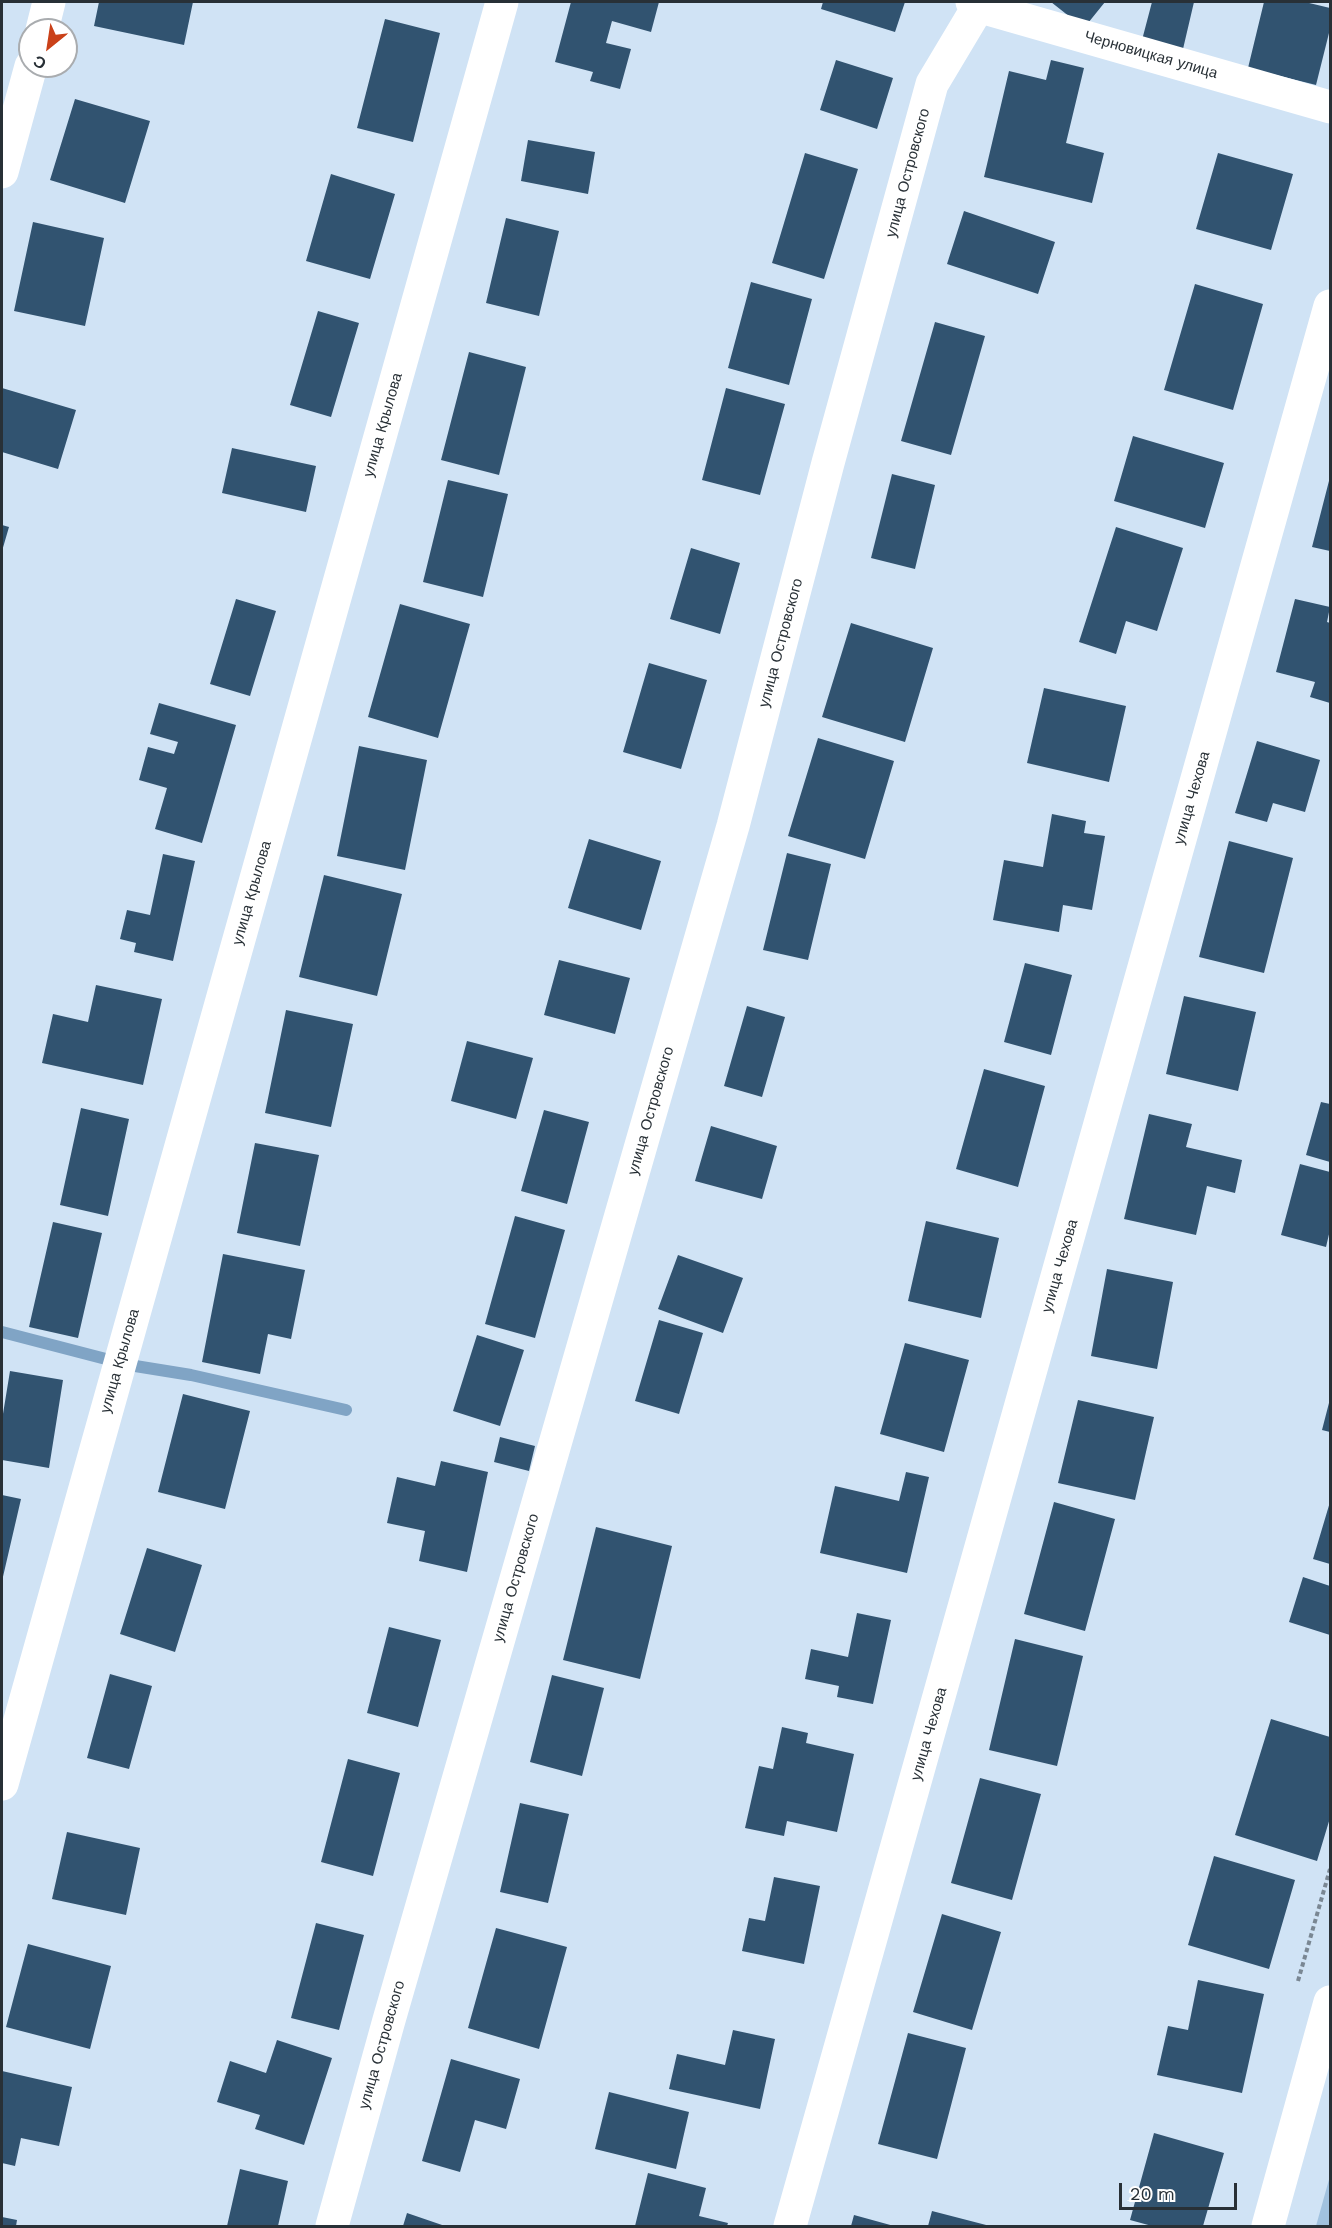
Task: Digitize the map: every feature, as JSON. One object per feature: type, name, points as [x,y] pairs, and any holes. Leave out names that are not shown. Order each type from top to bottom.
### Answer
[{"type":"street","points":[[45,18],[49,2]]},
{"type":"street","name":"улица Крылова","points":[[2,1784],[502,2]]},
{"type":"street","name":"Черновицкая улица","points":[[977,3],[1330,107]]},
{"type":"street","name":"улица Островского","points":[[332,2226],[388,2020],[733,826],[828,462],[932,84],[977,3]]},
{"type":"street","points":[[2,172],[28,78]]},
{"type":"street","name":"улица Чехова","points":[[790,2226],[1330,306]]},
{"type":"street","points":[[1268,2226],[1330,2002]]},
{"type":"shaded area","points":[[1330,2176],[1330,2226],[1316,2226]]},
{"type":"building","points":[[99,2],[193,2],[184,45],[94,26]]},
{"type":"building","points":[[571,2],[659,2],[651,32],[612,21],[606,43],[631,49],[620,89],[590,81],[593,72],[555,62]]},
{"type":"building","points":[[823,2],[905,2],[895,32],[821,9]]},
{"type":"building","points":[[1051,2],[1105,2],[1084,28]]},
{"type":"building","points":[[1152,2],[1194,2],[1183,49],[1142,40]]},
{"type":"building","points":[[1264,2],[1305,2],[1330,8],[1330,29],[1316,85],[1248,68]]},
{"type":"building","points":[[385,19],[440,33],[413,142],[357,128]]},
{"type":"building","points":[[836,60],[893,78],[877,129],[820,110]]},
{"type":"building","points":[[1051,60],[1084,68],[1066,143],[1104,153],[1092,203],[984,177],[1009,71],[1046,80]]},
{"type":"building","points":[[75,99],[150,121],[125,203],[50,180]]},
{"type":"building","points":[[528,140],[595,152],[588,194],[521,181]]},
{"type":"building","points":[[805,153],[858,169],[824,279],[772,263]]},
{"type":"building","points":[[1218,153],[1293,174],[1271,250],[1196,229]]},
{"type":"building","points":[[331,174],[395,194],[370,279],[306,261]]},
{"type":"building","points":[[964,211],[1055,242],[1038,294],[947,264]]},
{"type":"building","points":[[506,218],[559,231],[539,316],[486,303]]},
{"type":"building","points":[[33,222],[104,238],[85,326],[14,311]]},
{"type":"building","points":[[751,282],[812,299],[789,385],[728,368]]},
{"type":"building","points":[[1195,284],[1263,304],[1233,410],[1164,390]]},
{"type":"building","points":[[318,311],[359,323],[331,417],[290,405]]},
{"type":"building","points":[[935,322],[985,336],[951,455],[901,441]]},
{"type":"building","points":[[469,352],[526,367],[499,475],[441,460]]},
{"type":"building","points":[[2,388],[76,410],[58,469],[2,452]]},
{"type":"building","points":[[726,388],[785,404],[760,495],[702,480]]},
{"type":"building","points":[[1133,436],[1224,463],[1205,528],[1114,501]]},
{"type":"building","points":[[232,448],[316,466],[306,512],[222,493]]},
{"type":"building","points":[[892,474],[935,485],[915,569],[871,558]]},
{"type":"building","points":[[1330,477],[1330,551],[1312,547]]},
{"type":"building","points":[[448,480],[508,494],[483,597],[423,582]]},
{"type":"building","points":[[2,525],[9,527],[2,551]]},
{"type":"building","points":[[1116,527],[1183,548],[1157,631],[1126,621],[1116,654],[1079,642]]},
{"type":"building","points":[[691,548],[740,563],[720,634],[670,619]]},
{"type":"building","points":[[236,599],[276,611],[250,696],[210,684]]},
{"type":"building","points":[[1295,599],[1330,607],[1327,622],[1330,623],[1330,703],[1310,697],[1315,682],[1276,672]]},
{"type":"building","points":[[400,604],[470,624],[438,738],[368,717]]},
{"type":"building","points":[[851,623],[933,648],[905,742],[822,717]]},
{"type":"building","points":[[649,663],[707,680],[681,769],[623,752]]},
{"type":"building","points":[[1044,688],[1126,706],[1109,782],[1027,763]]},
{"type":"building","points":[[159,703],[236,725],[202,843],[155,829],[167,788],[139,780],[148,747],[174,754],[178,742],[150,734]]},
{"type":"building","points":[[818,738],[894,761],[865,859],[788,836]]},
{"type":"building","points":[[1257,741],[1320,760],[1305,812],[1273,803],[1267,822],[1235,813]]},
{"type":"building","points":[[359,746],[427,760],[405,870],[337,856]]},
{"type":"building","points":[[1052,814],[1086,821],[1084,833],[1105,836],[1092,910],[1063,905],[1059,932],[993,920],[1004,860],[1043,867]]},
{"type":"building","points":[[589,839],[661,861],[641,930],[568,908]]},
{"type":"building","points":[[1229,841],[1293,858],[1264,973],[1199,957]]},
{"type":"building","points":[[787,853],[831,864],[808,960],[763,950]]},
{"type":"building","points":[[163,854],[195,861],[173,961],[134,952],[136,943],[120,939],[127,910],[150,915]]},
{"type":"building","points":[[324,875],[402,894],[377,996],[299,977]]},
{"type":"building","points":[[559,960],[630,978],[615,1034],[544,1015]]},
{"type":"building","points":[[1025,963],[1072,975],[1051,1055],[1004,1042]]},
{"type":"building","points":[[96,985],[162,999],[143,1085],[42,1063],[53,1014],[88,1022]]},
{"type":"building","points":[[1184,996],[1256,1012],[1238,1091],[1166,1074]]},
{"type":"building","points":[[747,1006],[785,1017],[762,1097],[724,1086]]},
{"type":"building","points":[[286,1010],[353,1024],[331,1127],[265,1113]]},
{"type":"building","points":[[467,1041],[533,1058],[516,1119],[451,1101]]},
{"type":"building","points":[[984,1069],[1045,1086],[1018,1187],[956,1169]]},
{"type":"building","points":[[1321,1102],[1330,1104],[1330,1162],[1306,1155]]},
{"type":"building","points":[[81,1108],[129,1119],[108,1216],[60,1205]]},
{"type":"building","points":[[544,1110],[589,1122],[567,1204],[521,1191]]},
{"type":"building","points":[[1149,1114],[1192,1124],[1186,1147],[1242,1160],[1235,1193],[1207,1186],[1196,1235],[1124,1219]]},
{"type":"building","points":[[711,1126],[777,1146],[762,1199],[695,1181]]},
{"type":"building","points":[[255,1143],[319,1155],[300,1246],[237,1233]]},
{"type":"building","points":[[1300,1164],[1330,1172],[1330,1230],[1326,1247],[1281,1235]]},
{"type":"building","points":[[515,1216],[565,1230],[535,1338],[485,1324]]},
{"type":"building","points":[[926,1221],[999,1238],[981,1318],[908,1301]]},
{"type":"building","points":[[53,1222],[102,1233],[78,1338],[29,1327]]},
{"type":"building","points":[[223,1254],[305,1270],[291,1339],[268,1334],[260,1374],[202,1362]]},
{"type":"building","points":[[678,1255],[743,1278],[723,1333],[658,1309]]},
{"type":"building","points":[[1107,1269],[1173,1282],[1157,1369],[1091,1356]]},
{"type":"building","points":[[659,1320],[703,1333],[679,1414],[635,1401]]},
{"type":"building","points":[[477,1335],[524,1350],[500,1426],[453,1411]]},
{"type":"building","points":[[905,1343],[969,1360],[944,1452],[880,1434]]},
{"type":"building","points":[[10,1371],[63,1380],[49,1468],[2,1460],[2,1420]]},
{"type":"building","points":[[183,1394],[250,1411],[225,1509],[158,1492]]},
{"type":"building","points":[[1330,1399],[1330,1432],[1322,1430]]},
{"type":"building","points":[[1078,1400],[1154,1417],[1135,1500],[1058,1483]]},
{"type":"building","points":[[500,1437],[535,1446],[529,1471],[494,1462]]},
{"type":"building","points":[[441,1461],[488,1472],[467,1572],[419,1561],[425,1531],[387,1523],[397,1477],[435,1486]]},
{"type":"building","points":[[906,1472],[929,1477],[907,1573],[820,1553],[835,1486],[899,1501]]},
{"type":"building","points":[[2,1495],[21,1499],[2,1581]]},
{"type":"building","points":[[1054,1502],[1115,1519],[1085,1631],[1024,1614]]},
{"type":"building","points":[[1330,1502],[1330,1564],[1313,1559]]},
{"type":"building","points":[[596,1527],[672,1546],[640,1679],[563,1660]]},
{"type":"building","points":[[147,1548],[202,1565],[175,1652],[120,1634]]},
{"type":"building","points":[[1303,1577],[1330,1586],[1330,1635],[1289,1622]]},
{"type":"building","points":[[857,1613],[891,1620],[873,1704],[837,1697],[839,1686],[805,1679],[811,1649],[848,1657]]},
{"type":"building","points":[[389,1627],[441,1640],[418,1727],[367,1713]]},
{"type":"building","points":[[1015,1639],[1083,1656],[1057,1766],[989,1750]]},
{"type":"building","points":[[110,1674],[152,1686],[129,1769],[87,1758]]},
{"type":"building","points":[[552,1675],[604,1688],[582,1776],[530,1762]]},
{"type":"building","points":[[1271,1719],[1330,1737],[1330,1818],[1317,1861],[1235,1835]]},
{"type":"building","points":[[782,1727],[808,1733],[806,1743],[854,1754],[837,1832],[787,1821],[784,1836],[745,1828],[759,1766],[773,1769]]},
{"type":"building","points":[[348,1759],[400,1773],[373,1876],[321,1862]]},
{"type":"building","points":[[980,1778],[1041,1794],[1012,1900],[951,1883]]},
{"type":"building","points":[[520,1803],[569,1814],[548,1903],[500,1892]]},
{"type":"building","points":[[67,1832],[140,1848],[126,1915],[52,1899]]},
{"type":"building","points":[[1214,1856],[1295,1880],[1269,1969],[1188,1945]]},
{"type":"building","points":[[774,1877],[820,1886],[804,1964],[742,1951],[749,1918],[765,1921]]},
{"type":"building","points":[[942,1914],[1001,1932],[972,2030],[913,2012]]},
{"type":"building","points":[[316,1923],[364,1935],[339,2030],[291,2018]]},
{"type":"building","points":[[496,1928],[567,1947],[539,2049],[468,2028]]},
{"type":"building","points":[[28,1944],[111,1966],[90,2049],[6,2027]]},
{"type":"building","points":[[1198,1980],[1264,1994],[1242,2093],[1157,2075],[1168,2026],[1188,2030]]},
{"type":"building","points":[[733,2030],[775,2039],[760,2109],[669,2089],[677,2054],[725,2065]]},
{"type":"building","points":[[908,2033],[966,2048],[937,2159],[878,2144]]},
{"type":"building","points":[[277,2040],[332,2058],[304,2145],[255,2129],[260,2115],[217,2102],[230,2061],[266,2073]]},
{"type":"building","points":[[451,2059],[520,2079],[506,2129],[475,2120],[460,2172],[422,2161]]},
{"type":"building","points":[[2,2071],[72,2087],[59,2146],[21,2138],[15,2166],[2,2163]]},
{"type":"building","points":[[609,2092],[689,2112],[676,2169],[595,2149]]},
{"type":"building","points":[[1154,2133],[1224,2153],[1203,2226],[1152,2226],[1130,2220]]},
{"type":"building","points":[[240,2169],[288,2181],[278,2226],[227,2226]]},
{"type":"building","points":[[648,2173],[706,2188],[699,2216],[728,2223],[727,2226],[635,2226]]},
{"type":"building","points":[[932,2211],[990,2226],[928,2226]]},
{"type":"building","points":[[407,2213],[445,2226],[403,2226]]},
{"type":"building","points":[[854,2215],[894,2226],[851,2226]]},
{"type":"building","points":[[2,2217],[17,2220],[16,2226],[2,2226]]},
{"type":"waterway","points":[[2,1332],[129,1365],[191,1375],[346,1410]]}]
